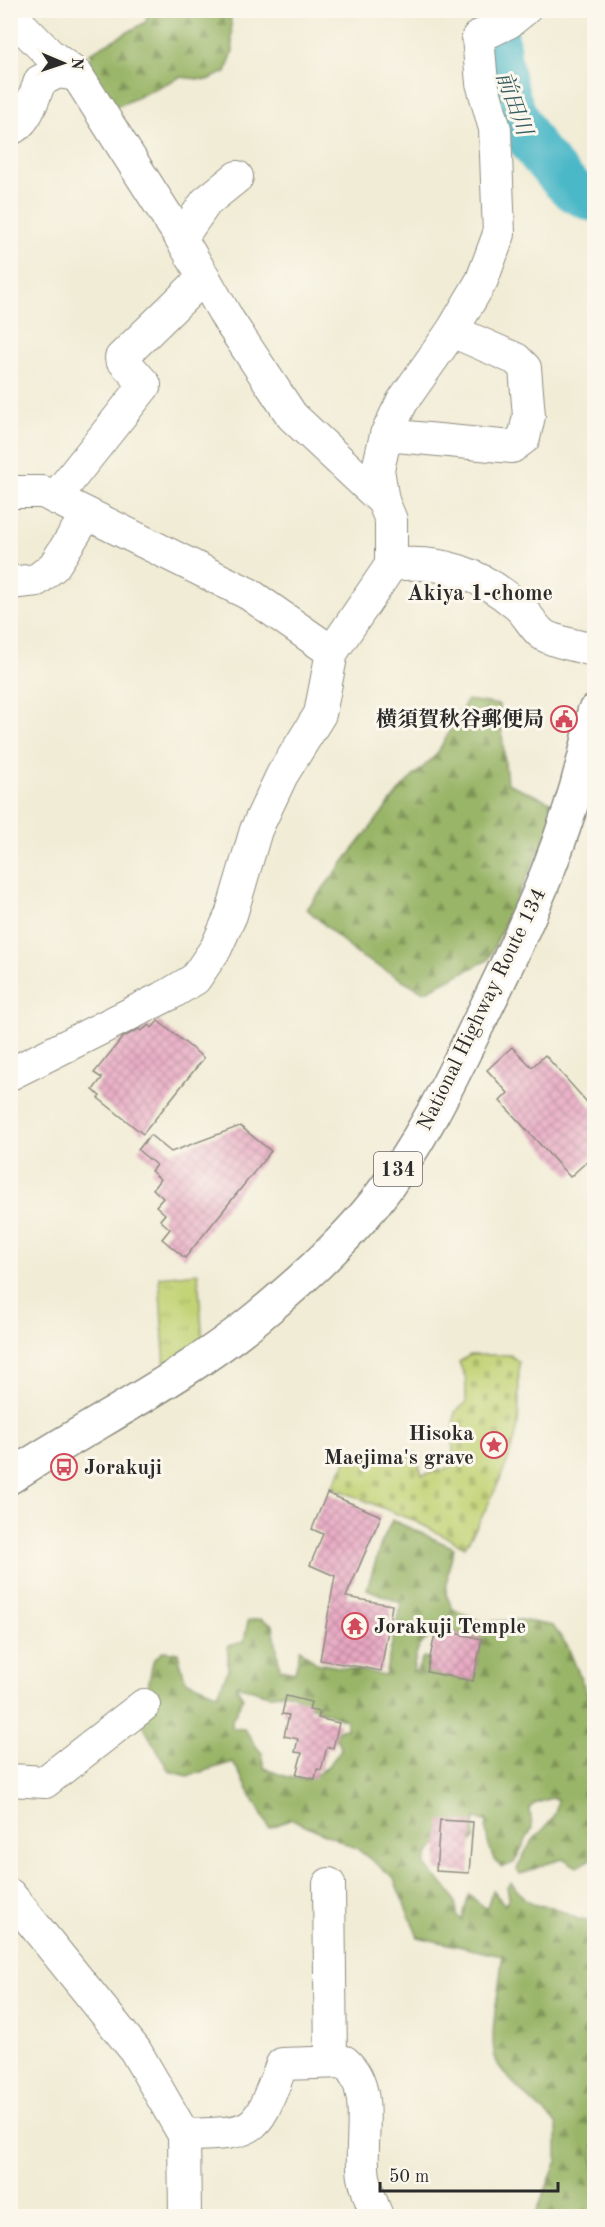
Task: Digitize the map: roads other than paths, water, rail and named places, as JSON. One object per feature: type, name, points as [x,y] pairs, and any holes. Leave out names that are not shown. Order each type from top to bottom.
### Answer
[{"type":"highway","name":"National Highway Route 134","points":[[10,1478],[162,1384],[257,1317],[314,1268],[374,1204],[416,1143],[438,1105],[503,974],[574,802],[586,759],[594,712]]},
{"type":"street","points":[[10,1074],[156,1002],[195,979],[216,948],[231,915],[256,830],[277,784],[321,714],[332,652],[391,566],[391,520],[383,501],[378,468],[387,435],[402,402],[452,331],[482,280],[499,234],[495,129],[482,83],[478,38],[509,22],[524,10]]},
{"type":"street","points":[[10,14],[49,54],[77,75],[181,238],[229,321],[292,416],[383,501]]},
{"type":"street","points":[[10,129],[16,127],[29,108],[40,81],[58,72],[77,75]]},
{"type":"street","points":[[181,238],[206,202],[237,177]]},
{"type":"street","points":[[55,498],[145,385],[121,358],[204,276]]},
{"type":"street","points":[[387,435],[512,447],[524,438],[529,416],[525,368],[516,359],[452,331]]},
{"type":"street","points":[[10,492],[43,492],[249,594],[332,652]]},
{"type":"street","points":[[10,583],[37,580],[54,566],[87,514]]},
{"type":"street","points":[[391,566],[418,562],[458,570],[495,588],[520,607],[543,635],[594,651]]},
{"type":"street","points":[[10,1780],[45,1782],[144,1705]]},
{"type":"street","points":[[329,1884],[331,2062]]},
{"type":"street","points":[[10,1895],[135,2050],[184,2135],[185,2217]]},
{"type":"street","points":[[184,2135],[227,2134],[252,2127],[263,2113],[282,2064],[345,2062],[354,2070],[363,2099],[364,2176],[377,2217]]},
{"type":"waterway","name":"前田川","points":[[494,10],[502,74],[507,93],[523,129],[563,181],[573,190],[594,200]]},
{"type":"place","name":"横須賀秋谷郵便局","points":[[564,719]]},
{"type":"place","name":"Hisoka Maejima's grave","points":[[494,1445]]},
{"type":"place","name":"Jorakuji","points":[[64,1467]]},
{"type":"place","name":"Jorakuji Temple","points":[[355,1626]]},
{"type":"district","name":"Akiya 1-chome","points":[[480,592]]}]
